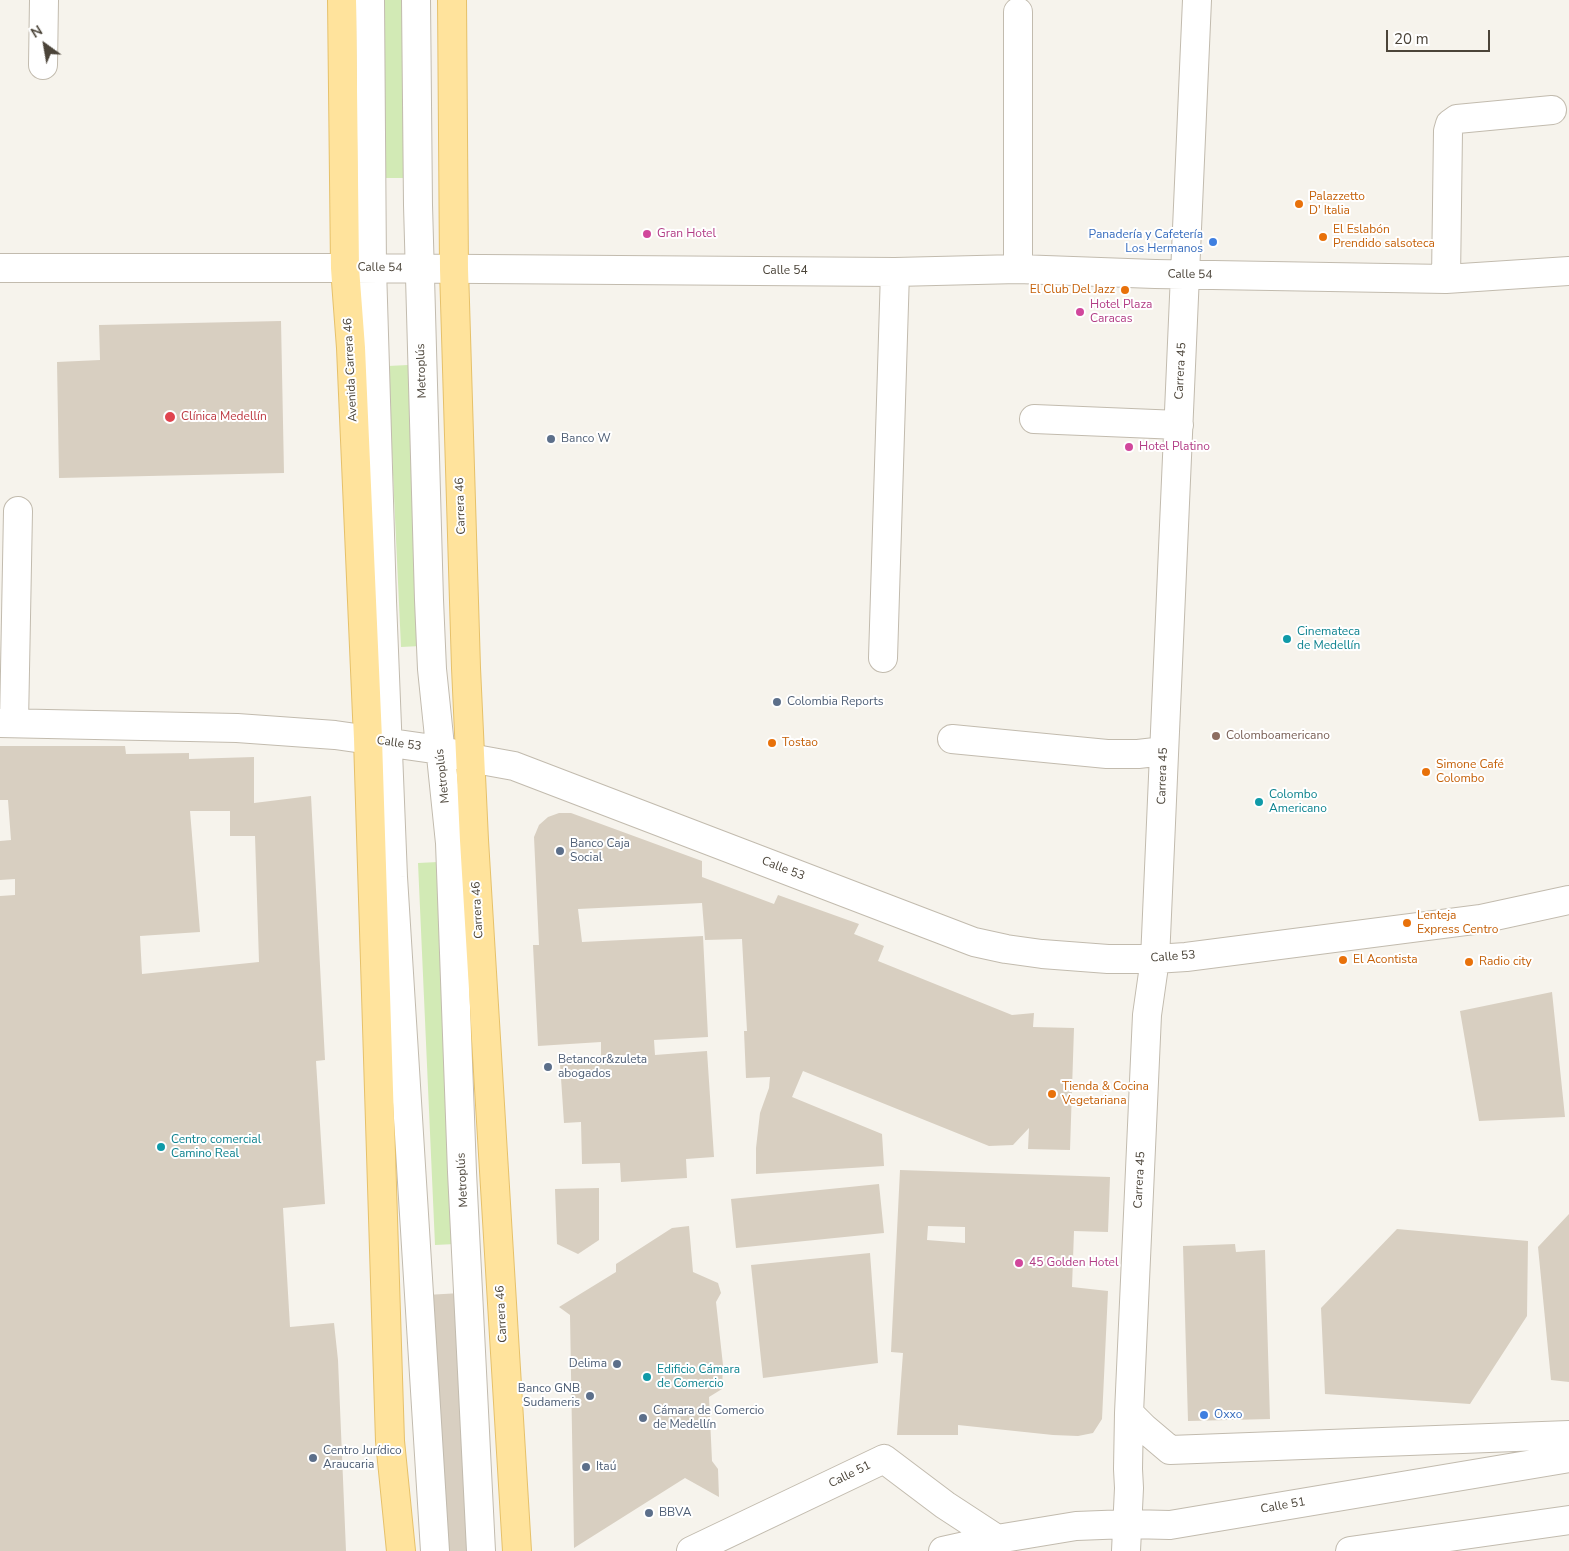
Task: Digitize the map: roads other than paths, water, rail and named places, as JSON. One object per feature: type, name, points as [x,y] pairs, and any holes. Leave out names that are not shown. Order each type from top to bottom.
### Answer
[{"type":"main road","name":"Avenida Carrera 46","points":[[342,0],[345,268],[377,741]]},
{"type":"main road","points":[[452,0],[454,269]]},
{"type":"main road","name":"Carrera 46","points":[[454,269],[470,758],[517,1551]]},
{"type":"main road","points":[[377,741],[390,1441],[401,1551]]},
{"type":"street","points":[[43,66],[44,0]]},
{"type":"street","points":[[370,0],[377,741],[393,877],[435,1551]]},
{"type":"street","name":"Metroplús","points":[[416,0],[419,269],[429,600],[432,669],[450,843],[462,1172],[481,1551]]},
{"type":"street","name":"Carrera 45","points":[[1126,1551],[1129,1413],[1147,1015],[1155,959],[1197,0]]},
{"type":"street","points":[[1018,12],[1018,269]]},
{"type":"street","points":[[1446,279],[1448,131],[1450,124],[1457,119],[1552,110]]},
{"type":"street","name":"Calle 54","points":[[0,268],[372,268],[895,272],[1018,269],[1446,279],[1569,271]]},
{"type":"street","points":[[883,658],[895,272]]},
{"type":"street","points":[[1034,419],[1179,425]]},
{"type":"street","points":[[7,723],[18,511]]},
{"type":"street","name":"Calle 53","points":[[7,723],[237,728],[335,735],[440,750],[514,766],[974,942],[1042,954],[1108,959],[1186,957],[1480,919],[1569,900]]},
{"type":"street","points":[[952,739],[1107,754],[1138,754],[1164,751]]},
{"type":"street","points":[[1129,1413],[1170,1450],[1569,1435]]},
{"type":"street","name":"Calle 51","points":[[691,1551],[884,1458],[946,1505],[997,1539]]},
{"type":"street","name":"Calle 51","points":[[943,1551],[997,1539],[1076,1526],[1170,1525],[1569,1458]]},
{"type":"street","points":[[1350,1551],[1569,1520]]},
{"type":"place","name":"Palazzetto D' Italia","points":[[1299,204]]},
{"type":"place","name":"Gran Hotel","points":[[647,234]]},
{"type":"place","name":"El Eslabón Prendido salsoteca","points":[[1323,237]]},
{"type":"place","name":"Panadería y Cafetería Los Hermanos","points":[[1213,242]]},
{"type":"place","name":"El Club Del Jazz","points":[[1125,290]]},
{"type":"place","name":"Hotel Plaza Caracas","points":[[1080,312]]},
{"type":"place","name":"Clínica Medellín","points":[[170,417]]},
{"type":"place","name":"Banco W","points":[[551,439]]},
{"type":"place","name":"Hotel Platino","points":[[1129,447]]},
{"type":"place","name":"Cinemateca de Medellín","points":[[1287,639]]},
{"type":"place","name":"Colombia Reports","points":[[777,702]]},
{"type":"place","name":"Colomboamericano","points":[[1216,736]]},
{"type":"place","name":"Tostao","points":[[772,743]]},
{"type":"place","name":"Simone Café Colombo","points":[[1426,772]]},
{"type":"place","name":"Colombo Americano","points":[[1259,802]]},
{"type":"place","name":"Banco Caja Social","points":[[560,851]]},
{"type":"place","name":"Lenteja Express Centro","points":[[1407,923]]},
{"type":"place","name":"El Acontista","points":[[1343,960]]},
{"type":"place","name":"Radio city","points":[[1469,962]]},
{"type":"place","name":"Betancor&zuleta abogados","points":[[548,1067]]},
{"type":"place","name":"Tienda & Cocina Vegetariana","points":[[1052,1094]]},
{"type":"place","name":"Centro comercial Camino Real","points":[[161,1147]]},
{"type":"place","name":"45 Golden Hotel","points":[[1019,1263]]},
{"type":"place","name":"Delima","points":[[617,1364]]},
{"type":"place","name":"Edificio Cámara de Comercio","points":[[647,1377]]},
{"type":"place","name":"Banco GNB Sudameris","points":[[590,1396]]},
{"type":"place","name":"Oxxo","points":[[1204,1415]]},
{"type":"place","name":"Cámara de Comercio de Medellín","points":[[643,1418]]},
{"type":"place","name":"Centro Jurídico Araucaria","points":[[313,1458]]},
{"type":"place","name":"Itaú","points":[[586,1467]]},
{"type":"place","name":"BBVA","points":[[649,1513]]}]
